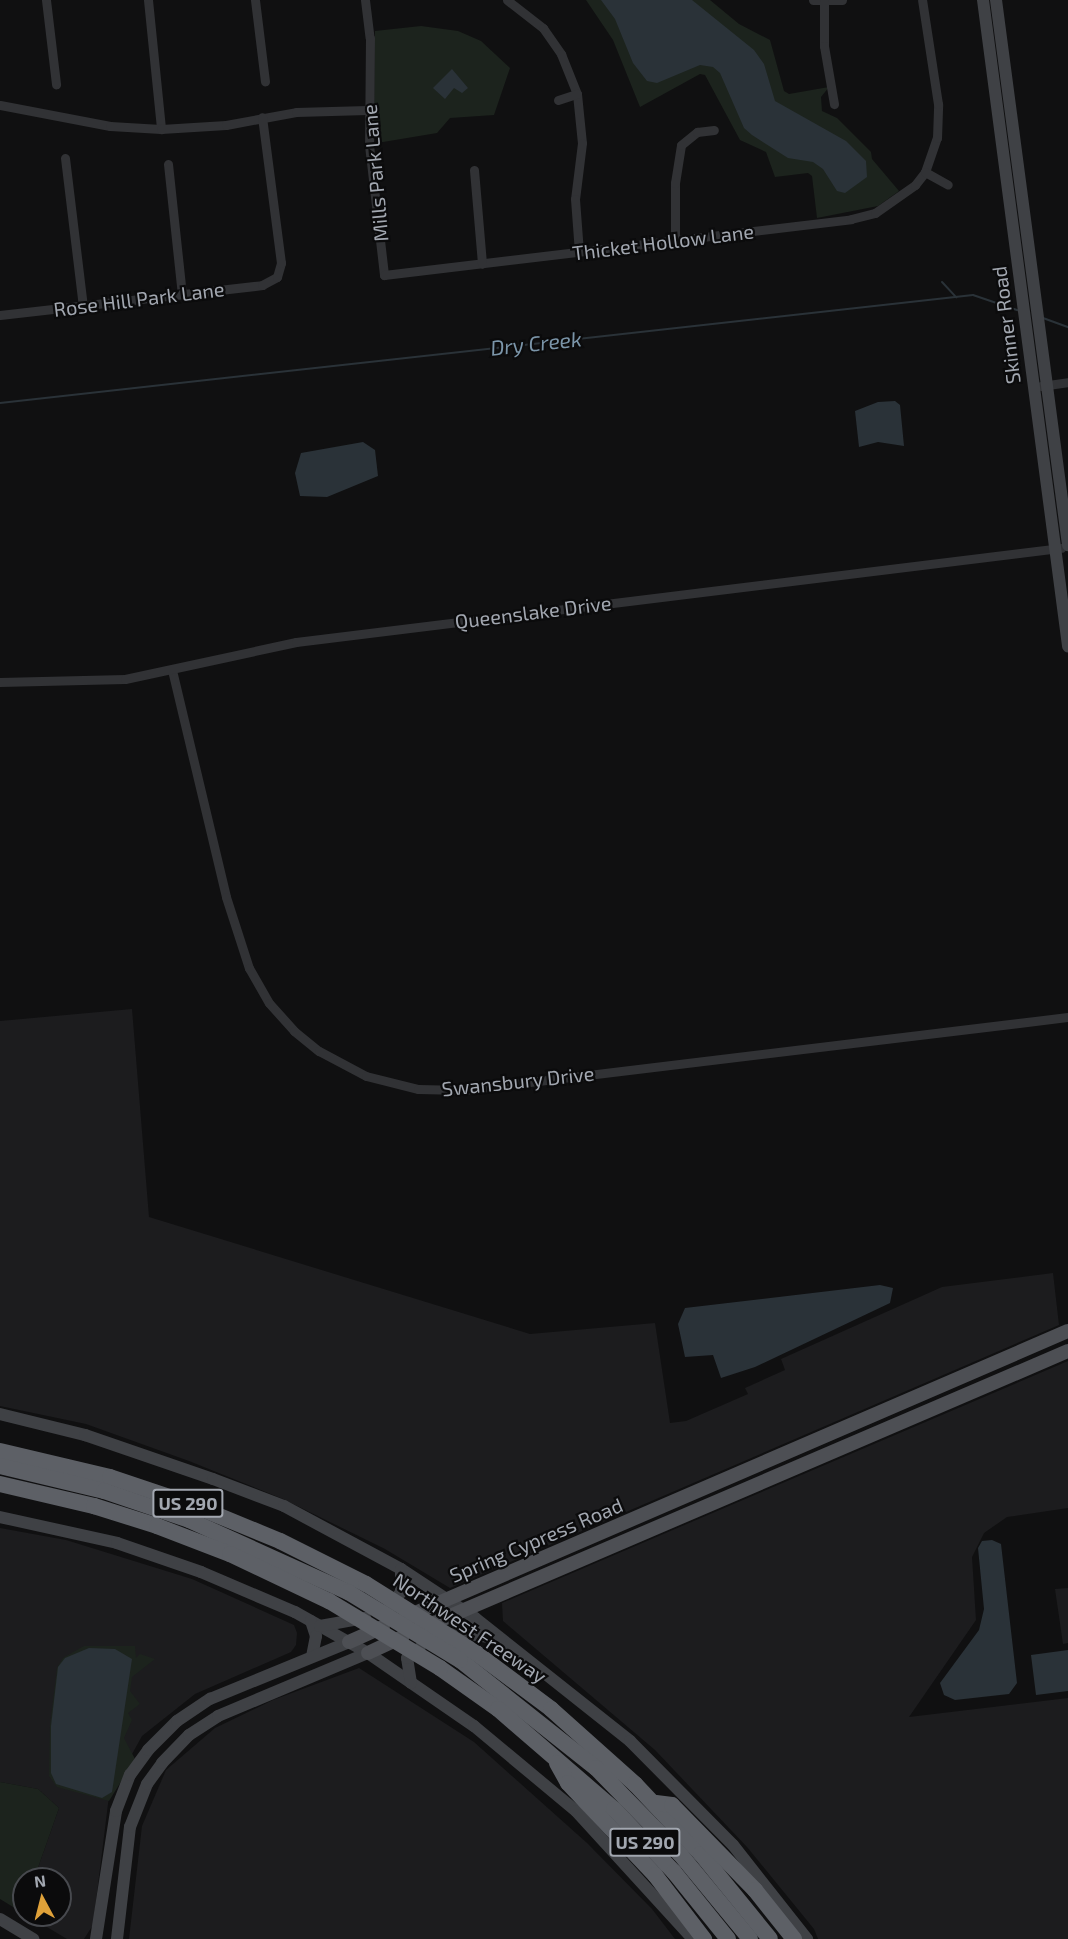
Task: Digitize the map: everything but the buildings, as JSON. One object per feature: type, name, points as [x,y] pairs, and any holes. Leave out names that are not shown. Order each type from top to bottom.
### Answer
[{"type":"highway","name":"Northwest Freeway","points":[[0,1451],[110,1477],[190,1504],[286,1544],[366,1584],[476,1653],[562,1719],[654,1803],[710,1864],[770,1939]]},
{"type":"highway","points":[[0,1466],[104,1491],[189,1520],[348,1592],[460,1660],[596,1768],[680,1854],[750,1939]]},
{"type":"highway","name":"US 290","points":[[0,1484],[94,1506],[157,1526],[230,1554],[328,1601],[441,1668],[553,1754],[614,1809],[674,1872],[728,1939]]},
{"type":"highway","points":[[553,1754],[568,1783],[655,1875],[704,1939]]},
{"type":"highway","points":[[654,1803],[672,1805],[755,1890],[794,1939]]},
{"type":"main road","name":"Spring Cypress Road","points":[[349,1642],[1068,1331]]},
{"type":"main road","name":"Spring Cypress Road","points":[[368,1653],[462,1610],[1068,1351]]},
{"type":"main road","points":[[970,1373],[975,1391]]},
{"type":"main road","points":[[837,1431],[845,1447]]},
{"type":"main road","points":[[665,1506],[673,1520]]},
{"type":"street","points":[[46,0],[56,84]]},
{"type":"street","points":[[148,0],[161,129]]},
{"type":"street","points":[[255,0],[265,81]]},
{"type":"street","name":"Mills Park Lane","points":[[365,0],[371,69],[367,110],[384,275]]},
{"type":"street","points":[[507,0],[543,28],[561,54],[577,94],[582,143],[575,199],[579,252]]},
{"type":"street","points":[[813,0],[842,0]]},
{"type":"street","points":[[922,0],[938,104],[937,138],[925,172],[948,185]]},
{"type":"street","name":"Skinner Road","points":[[983,0],[1033,387],[1064,547]]},
{"type":"street","name":"Skinner Road","points":[[996,0],[1047,385],[1064,547],[1068,646]]},
{"type":"street","points":[[824,1],[824,46],[834,104]]},
{"type":"street","points":[[558,100],[577,94]]},
{"type":"street","points":[[0,105],[110,126],[161,129],[226,125],[296,111],[367,110]]},
{"type":"street","name":"Rose Hill Park Lane","points":[[0,315],[262,285],[277,277],[281,263],[262,117]]},
{"type":"street","points":[[675,241],[675,183],[681,145],[697,132],[714,130]]},
{"type":"street","points":[[65,158],[83,306]]},
{"type":"street","points":[[168,164],[182,294]]},
{"type":"street","points":[[474,170],[482,264]]},
{"type":"street","name":"Thicket Hollow Lane","points":[[384,275],[865,216],[899,200],[925,172]]},
{"type":"street","points":[[1033,387],[1068,382]]},
{"type":"street","name":"Queenslake Drive","points":[[0,682],[98,682],[172,670],[296,642],[1064,547]]},
{"type":"street","name":"Swansbury Drive","points":[[172,670],[226,897],[249,968],[269,1003],[294,1031],[319,1051],[366,1076],[418,1089],[464,1089],[1068,1017]]},
{"type":"street","points":[[0,1414],[85,1435],[284,1506],[401,1569],[462,1610],[647,1757],[733,1845],[807,1939]]},
{"type":"street","points":[[0,1517],[148,1554],[201,1572],[315,1624],[368,1653],[474,1726],[576,1811],[693,1939]]},
{"type":"street","points":[[315,1624],[343,1625],[392,1605],[401,1592],[401,1569]]},
{"type":"street","points":[[312,1656],[316,1636],[315,1624]]},
{"type":"street","points":[[411,1683],[407,1658],[413,1652],[458,1632],[501,1640]]},
{"type":"street","name":"Spring Cypress Road","points":[[96,1939],[108,1844],[118,1805],[130,1775],[148,1750],[177,1721],[210,1699],[349,1642]]},
{"type":"street","name":"Spring Cypress Road","points":[[117,1939],[128,1837],[135,1812],[147,1784],[162,1762],[186,1738],[218,1716],[368,1653]]},
{"type":"street","points":[[210,1699],[218,1716]]},
{"type":"street","points":[[118,1805],[135,1812]]},
{"type":"street","points":[[0,1919],[33,1939]]},
{"type":"shaded area","points":[[586,0],[710,0],[739,24],[770,40],[784,91],[789,94],[829,87],[821,97],[822,111],[837,118],[871,152],[872,159],[899,191],[878,206],[817,218],[812,176],[808,173],[775,177],[766,152],[740,140],[705,75],[700,74],[640,107],[613,40]]},
{"type":"shaded area","points":[[601,0],[692,0],[754,50],[764,64],[775,101],[846,141],[866,161],[867,177],[845,193],[837,191],[823,169],[813,162],[788,158],[752,135],[744,128],[720,73],[713,67],[700,65],[657,83],[647,81],[633,63],[615,19]]},
{"type":"shaded area","points":[[421,26],[458,31],[481,41],[510,68],[494,115],[450,118],[437,133],[377,143],[374,120],[375,31]]},
{"type":"shaded area","points":[[452,69],[468,88],[462,93],[454,88],[445,99],[433,88]]},
{"type":"shaded area","points":[[895,401],[900,405],[904,446],[878,442],[859,447],[855,411],[878,402]]},
{"type":"shaded area","points":[[363,442],[375,450],[378,476],[327,497],[300,496],[295,473],[301,453]]},
{"type":"shaded area","points":[[132,1009],[149,1217],[530,1334],[655,1323],[670,1423],[686,1421],[748,1394],[745,1388],[785,1370],[781,1359],[942,1287],[1053,1273],[1059,1325],[450,1588],[385,1549],[283,1499],[189,1461],[86,1424],[0,1406],[0,1021]]},
{"type":"shaded area","points":[[880,1285],[893,1288],[890,1303],[755,1367],[721,1378],[713,1355],[685,1357],[678,1324],[685,1308]]},
{"type":"shaded area","points":[[1068,1361],[1068,1508],[1007,1517],[984,1533],[972,1557],[976,1620],[909,1717],[1068,1698],[1068,1939],[818,1939],[814,1929],[747,1847],[655,1750],[503,1621],[502,1603]]},
{"type":"shaded area","points":[[0,1528],[66,1540],[192,1579],[294,1625],[297,1633],[296,1645],[291,1652],[195,1694],[142,1736],[109,1796],[93,1925],[84,1939],[67,1939],[47,1927],[72,1927],[72,1867],[38,1867],[59,1808],[38,1789],[0,1782]]},
{"type":"shaded area","points":[[992,1540],[1001,1544],[1017,1683],[1009,1694],[955,1700],[944,1695],[940,1683],[979,1630],[984,1609],[978,1548],[982,1541]]},
{"type":"shaded area","points":[[1068,1588],[1068,1643],[1063,1644],[1055,1589]]},
{"type":"shaded area","points":[[84,1646],[135,1646],[136,1658],[140,1654],[155,1659],[132,1677],[130,1691],[140,1704],[128,1713],[132,1720],[124,1738],[135,1759],[109,1801],[57,1787],[49,1776],[50,1725],[57,1668],[63,1658]]},
{"type":"shaded area","points":[[89,1648],[115,1649],[132,1659],[112,1792],[102,1798],[56,1784],[51,1773],[51,1726],[58,1667],[65,1658]]},
{"type":"shaded area","points":[[1068,1650],[1068,1691],[1036,1695],[1031,1655]]},
{"type":"shaded area","points":[[359,1668],[474,1742],[587,1843],[652,1909],[675,1939],[129,1939],[142,1826],[166,1770],[215,1728],[273,1700]]},
{"type":"shaded area","points":[[0,1782],[38,1789],[59,1808],[38,1867],[12,1867],[12,1906],[0,1899]]},
{"type":"waterway","points":[[942,282],[956,297]]},
{"type":"waterway","name":"Dry Creek","points":[[0,403],[973,295],[1020,311]]},
{"type":"waterway","name":"Dry Creek","points":[[1043,318],[1068,327]]}]
